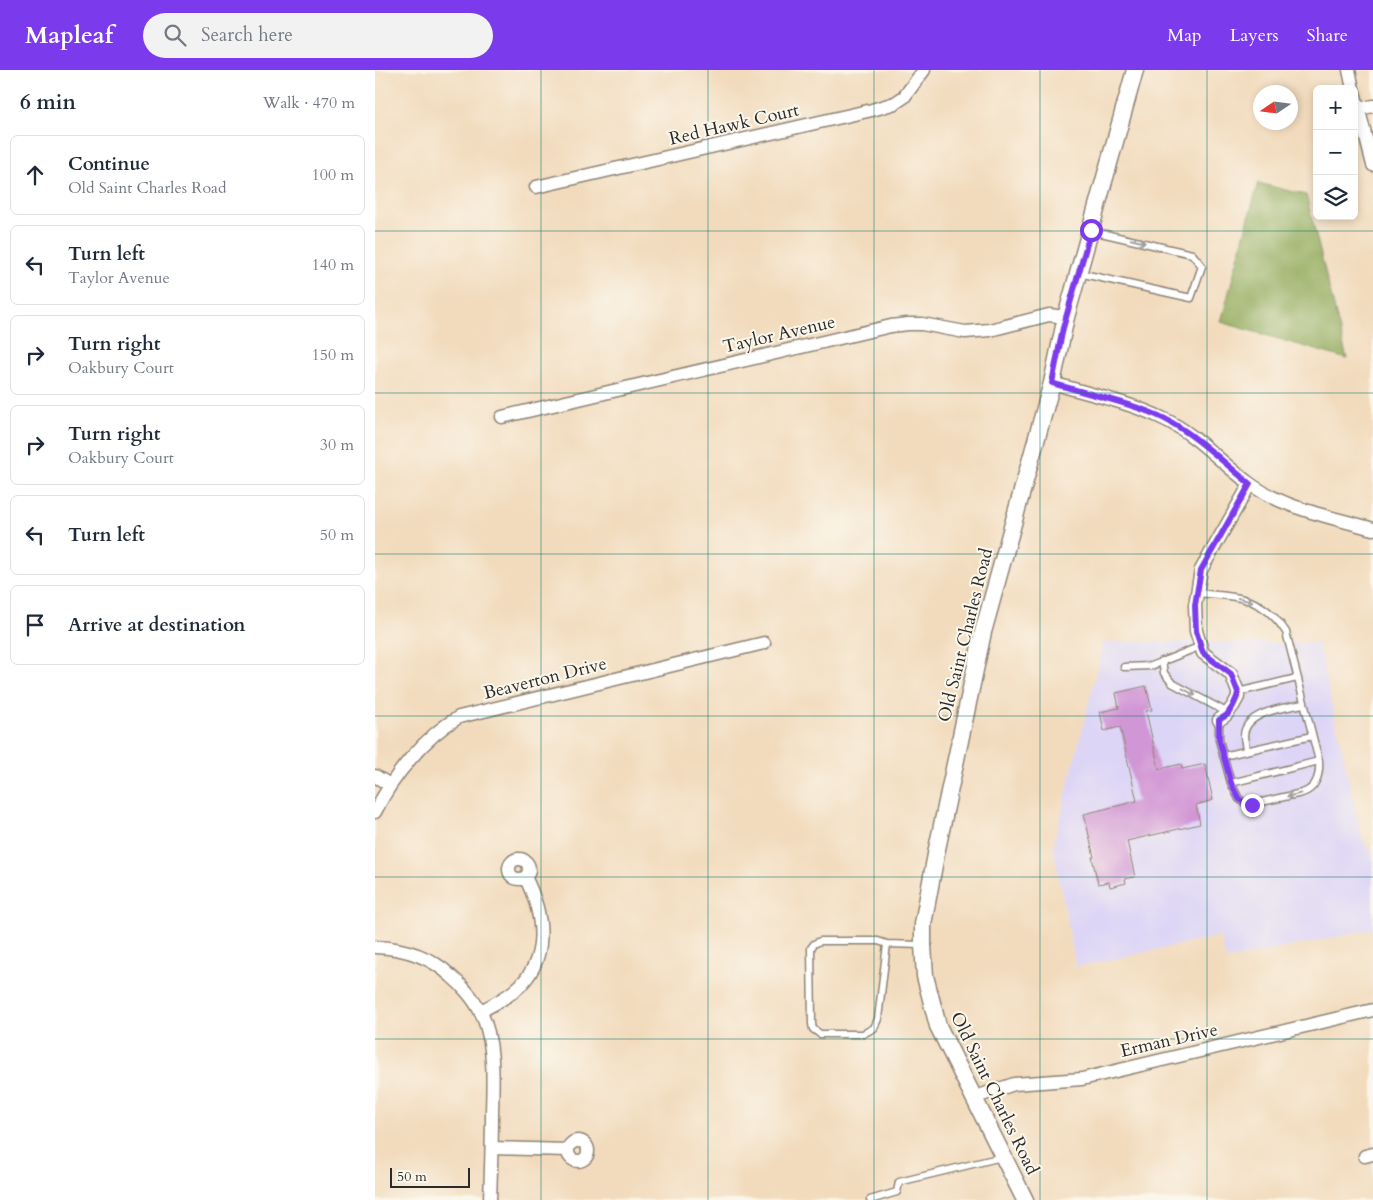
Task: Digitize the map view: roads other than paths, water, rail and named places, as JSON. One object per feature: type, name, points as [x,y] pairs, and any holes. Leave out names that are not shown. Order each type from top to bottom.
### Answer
[{"type":"street","name":"Red Hawk Court","points":[[536,187],[895,104],[912,88],[924,70]]},
{"type":"street","name":"Old Saint Charles Road","points":[[1025,1200],[937,1026],[928,992],[923,945],[925,906],[983,632],[1052,383],[1066,317],[1135,70]]},
{"type":"street","points":[[1349,70],[1352,85]]},
{"type":"street","points":[[1373,106],[1358,109],[1373,165]]},
{"type":"street","name":"Taylor Avenue","points":[[502,417],[891,326],[921,324],[965,332],[990,330],[1049,314],[1066,317]]},
{"type":"street","points":[[1052,383],[1127,405],[1165,419],[1191,436],[1250,484],[1289,504],[1373,529]]},
{"type":"street","points":[[1224,716],[1237,697],[1238,692],[1231,674],[1203,653],[1196,631],[1195,605],[1201,570],[1250,484]]},
{"type":"street","name":"Beaverton Drive","points":[[375,812],[390,785],[428,738],[444,725],[459,717],[764,643]]},
{"type":"street","points":[[375,776],[390,785]]},
{"type":"street","points":[[481,1011],[515,990],[528,975],[538,956],[541,923],[533,893],[525,877]]},
{"type":"street","points":[[375,947],[392,947],[420,955],[440,966],[459,982],[481,1011],[489,1039],[493,1073],[490,1200]]},
{"type":"street","name":"Erman Drive","points":[[973,1098],[1014,1084],[1082,1079],[1373,1010]]},
{"type":"street","points":[[492,1148],[568,1150]]},
{"type":"lane","points":[[1079,273],[1191,298],[1202,266],[1192,254],[1091,230]]},
{"type":"lane","points":[[1161,661],[1164,673],[1172,683],[1224,716],[1219,740],[1231,783],[1239,799],[1248,805],[1302,794],[1313,787],[1319,773],[1319,761],[1286,632],[1272,613],[1263,606],[1246,599],[1197,593]]},
{"type":"lane","points":[[1124,667],[1151,666],[1201,646]]},
{"type":"lane","points":[[1238,692],[1297,678]]},
{"type":"lane","points":[[1247,751],[1244,735],[1247,724],[1254,717],[1303,704]]},
{"type":"lane","points":[[1223,756],[1312,736]]},
{"type":"lane","points":[[1231,783],[1319,761]]},
{"type":"lane","points":[[887,944],[878,1019],[874,1028],[863,1034],[820,1034],[813,1029],[811,948],[814,944],[820,941],[878,941],[887,944],[923,945]]},
{"type":"lane","points":[[870,1200],[897,1192],[899,1182],[1003,1157]]}]
